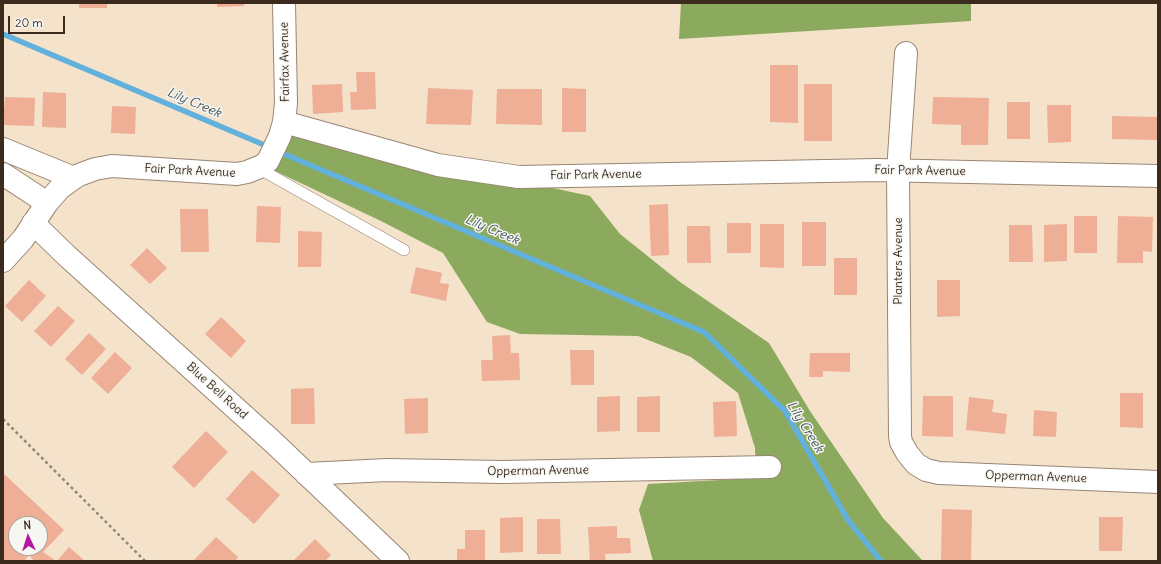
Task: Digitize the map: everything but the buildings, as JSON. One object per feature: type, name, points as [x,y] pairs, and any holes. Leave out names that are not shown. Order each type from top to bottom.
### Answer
[{"type":"street","name":"Fairfax Avenue","points":[[282,129],[286,103],[284,3]]},
{"type":"street","name":"Planters Avenue","points":[[906,53],[898,171],[900,436],[901,442],[907,453],[916,464]]},
{"type":"street","points":[[263,165],[282,129]]},
{"type":"street","name":"Fair Park Avenue","points":[[282,129],[438,165],[519,177],[876,170],[1158,176]]},
{"type":"street","points":[[3,149],[74,178]]},
{"type":"street","name":"Fair Park Avenue","points":[[33,223],[60,188],[79,175],[95,169],[112,166],[237,174],[247,172],[263,165]]},
{"type":"street","points":[[3,174],[47,203]]},
{"type":"street","points":[[3,261],[23,239],[33,223]]},
{"type":"street","name":"Blue Bell Road","points":[[33,223],[67,256],[273,442],[398,561]]},
{"type":"street","name":"Opperman Avenue","points":[[916,464],[926,470],[939,473],[1158,482]]},
{"type":"street","name":"Opperman Avenue","points":[[306,474],[387,470],[502,472],[770,467]]},
{"type":"lane","points":[[263,165],[404,250]]},
{"type":"path","points":[[3,419],[145,561]]},
{"type":"green space","points":[[681,3],[971,3],[971,21],[679,39]]},
{"type":"green space","points":[[291,132],[590,196],[620,234],[680,282],[769,343],[810,411],[883,518],[923,561],[653,561],[639,510],[648,484],[756,478],[755,448],[738,393],[691,357],[638,336],[520,334],[487,322],[443,253],[381,221],[273,170]]},
{"type":"waterway","name":"Lily Creek","points":[[3,34],[269,147]]},
{"type":"waterway","name":"Lily Creek","points":[[277,151],[704,332],[785,411],[848,520],[881,561]]}]
